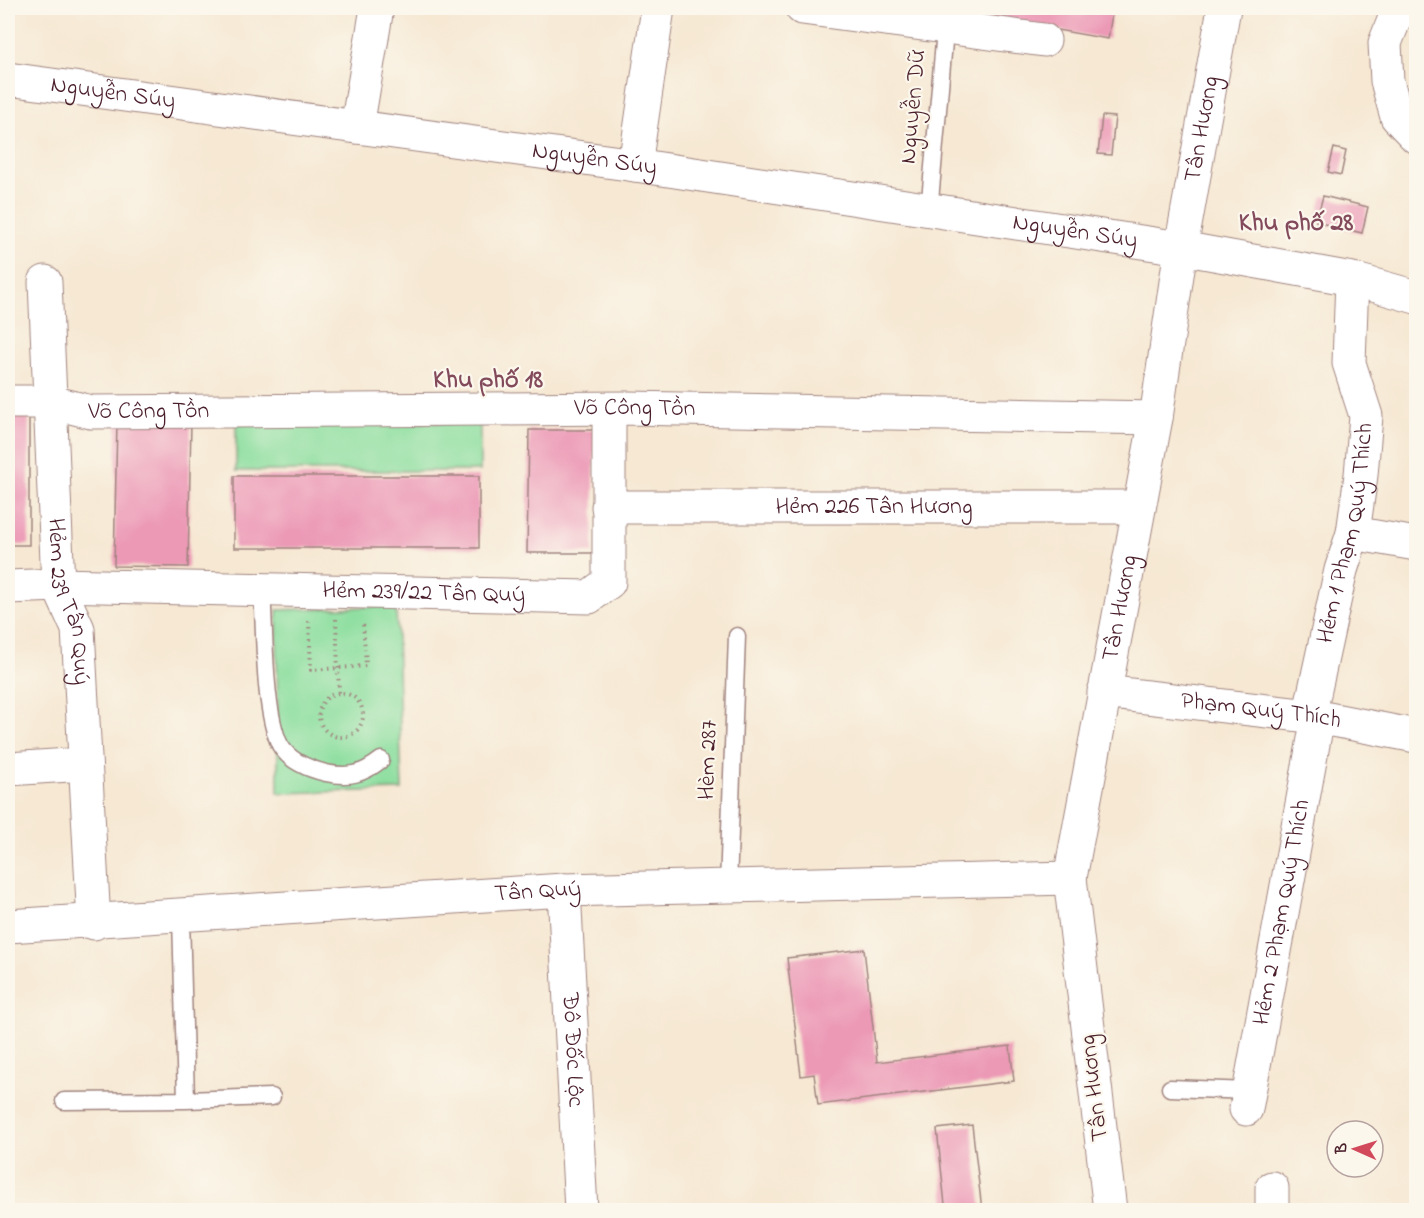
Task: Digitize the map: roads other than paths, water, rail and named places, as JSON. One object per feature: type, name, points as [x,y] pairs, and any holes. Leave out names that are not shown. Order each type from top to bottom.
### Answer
[{"type":"street","points":[[357,127],[377,8]]},
{"type":"street","points":[[635,165],[658,8]]},
{"type":"street","points":[[802,8],[946,17],[1044,40]]},
{"type":"street","name":"Tân Hương","points":[[1110,1210],[1070,878],[1156,418],[1181,248],[1224,8]]},
{"type":"street","points":[[1399,8],[1385,43],[1387,81],[1397,117],[1416,137]]},
{"type":"street","name":"Nguyễn Súy","points":[[8,79],[635,165],[929,212],[1181,248],[1352,279],[1416,297]]},
{"type":"street","name":"Hẻm 1 Phạm Quý Thích","points":[[1314,717],[1341,570],[1353,533],[1366,416],[1348,363],[1352,279]]},
{"type":"street","name":"Hẻm 239 Tân Quý","points":[[45,282],[58,585],[78,629],[94,923]]},
{"type":"street","name":"Võ Công Tồn","points":[[8,402],[51,402],[91,412],[609,409],[1156,418]]},
{"type":"street","name":"Hẻm 239/22 Tân Quý","points":[[8,587],[58,585],[589,597],[609,582],[609,409]]},
{"type":"street","name":"Hẻm 226 Tân Hương","points":[[608,507],[1139,507]]},
{"type":"street","points":[[1353,533],[1416,544]]},
{"type":"street","name":"Phạm Quý Thích","points":[[1104,692],[1314,717],[1416,736]]},
{"type":"street","name":"Hẻm 2 Phạm Quý Thích","points":[[1248,1100],[1314,717]]},
{"type":"street","points":[[8,769],[85,764]]},
{"type":"street","name":"Tân Quý","points":[[8,926],[94,923],[564,891],[1070,878]]},
{"type":"street","name":"Đô Đốc Lộc","points":[[564,891],[582,1210]]},
{"type":"lane","name":"Nguyễn Dữ","points":[[929,212],[946,17]]},
{"type":"lane","points":[[262,589],[271,720],[281,746],[293,760],[309,768],[331,774],[350,776],[364,773],[381,760]]},
{"type":"lane","name":"Hèm 287","points":[[728,886],[737,636]]},
{"type":"lane","points":[[181,916],[186,1100]]},
{"type":"lane","points":[[1170,1088],[1248,1100]]},
{"type":"lane","points":[[64,1101],[272,1097]]},
{"type":"district","name":"Khu phố 28","points":[[1296,224]]},
{"type":"district","name":"Khu phố 18","points":[[488,381]]}]
